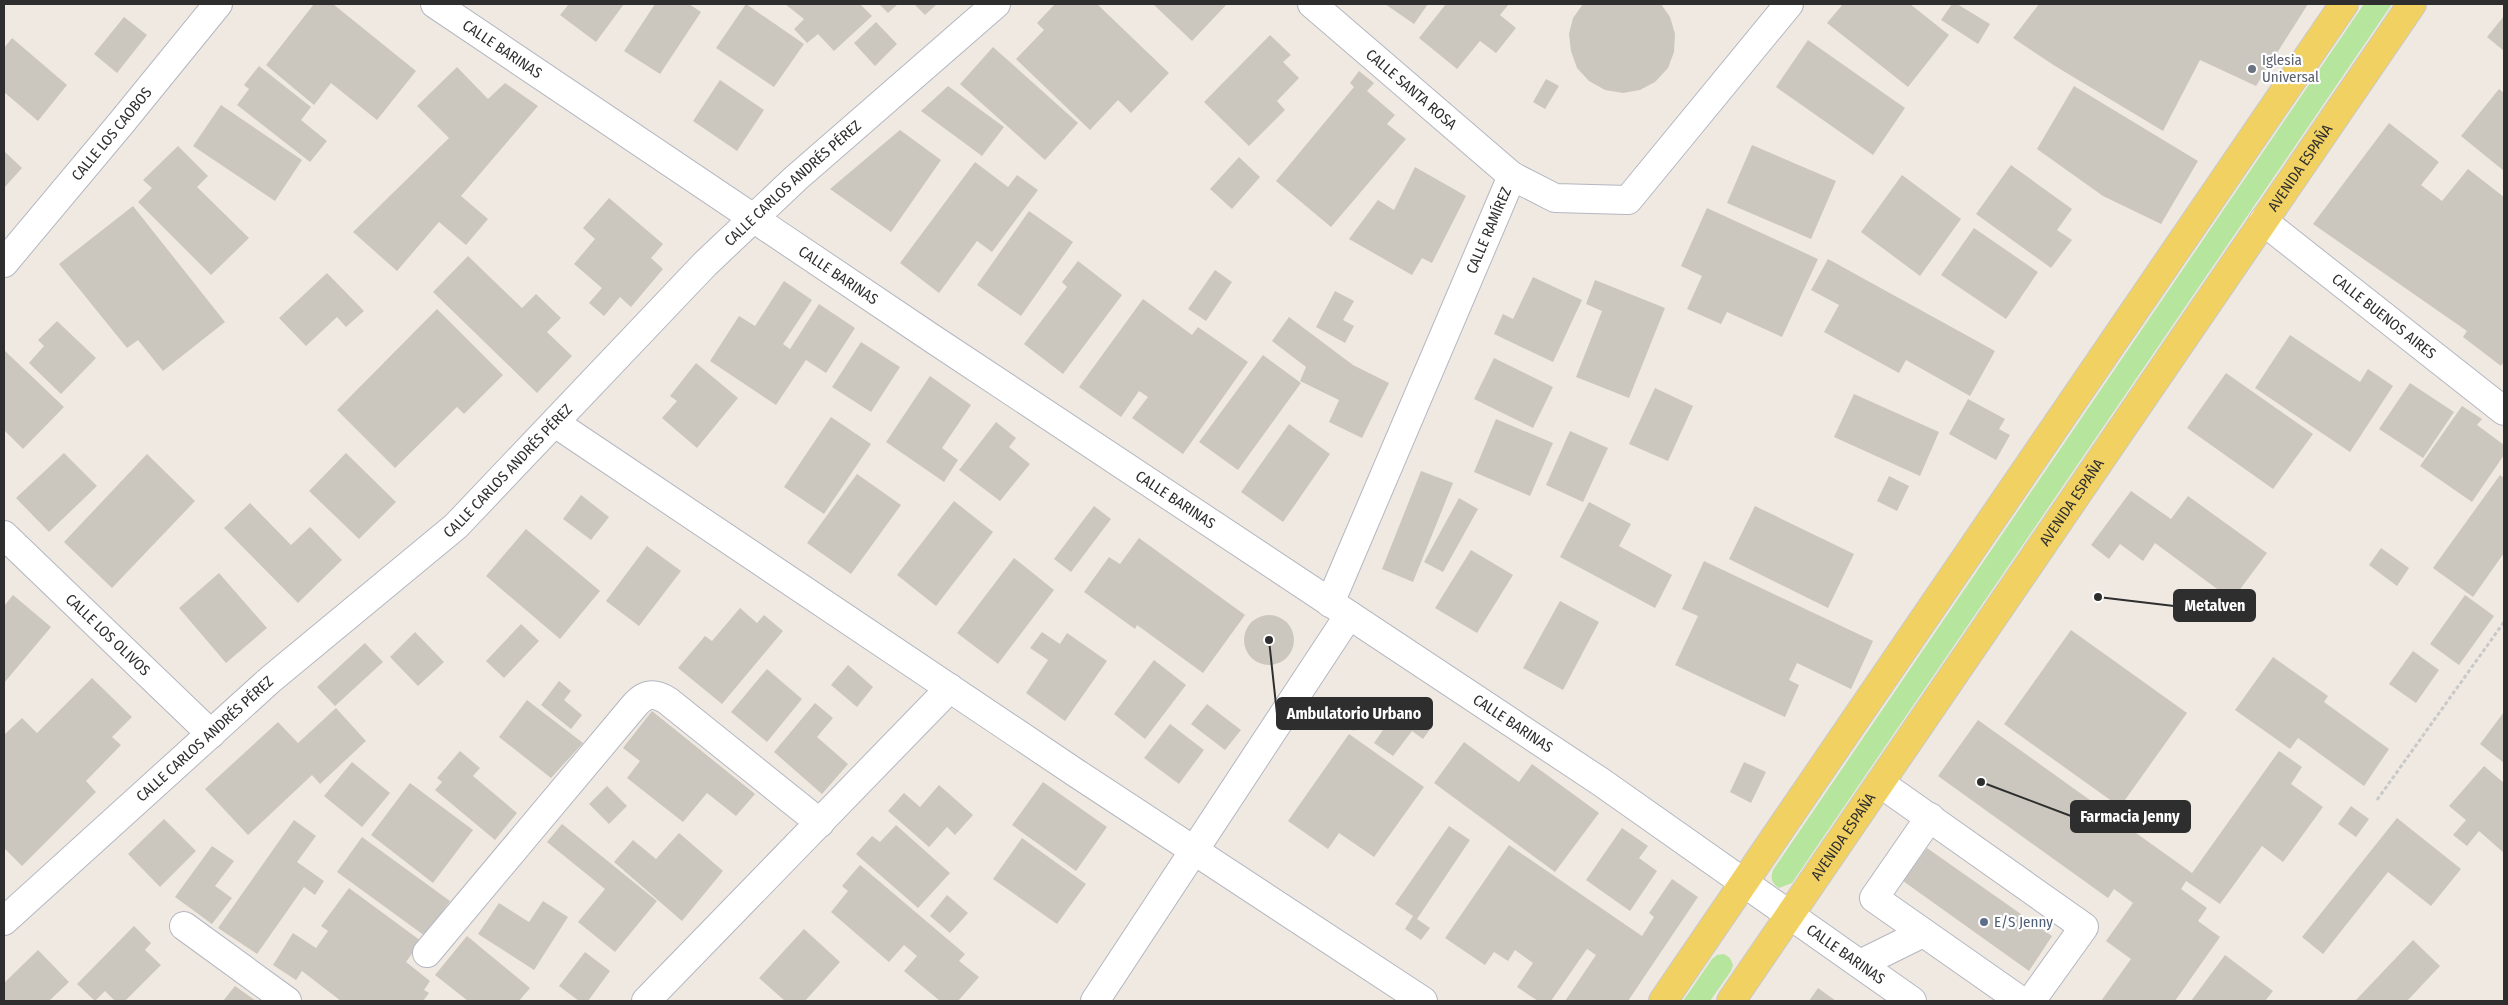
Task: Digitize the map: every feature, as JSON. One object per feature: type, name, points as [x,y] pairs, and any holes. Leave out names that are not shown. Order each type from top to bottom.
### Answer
[{"type":"main road","points":[[1663,1001],[2344,4]]},
{"type":"main road","name":"AVENIDA ESPAÑA","points":[[1731,1001],[2412,4]]},
{"type":"street","name":"CALLE LOS CAOBOS","points":[[4,263],[218,4]]},
{"type":"street","name":"CALLE BARINAS","points":[[435,4],[753,219],[1601,782],[1912,1001]]},
{"type":"street","name":"CALLE CARLOS ANDRÉS PÉREZ","points":[[4,921],[271,679],[456,526],[705,264],[795,179],[996,4]]},
{"type":"street","name":"CALLE SANTA ROSA","points":[[1312,4],[1512,176]]},
{"type":"street","name":"CALLE RAMÍREZ","points":[[1094,1001],[1195,851],[1340,609],[1512,176],[1555,198],[1628,200],[1789,4]]},
{"type":"street","name":"CALLE BUENOS AIRES","points":[[2263,221],[2504,410]]},
{"type":"street","points":[[554,423],[1423,1001]]},
{"type":"street","name":"CALLE LOS OLIVOS","points":[[4,535],[211,734]]},
{"type":"street","points":[[646,1001],[950,688]]},
{"type":"street","points":[[427,953],[634,706],[646,695],[653,694],[668,701],[820,823]]},
{"type":"street","points":[[1880,783],[2084,927],[2032,1001]]},
{"type":"street","points":[[1930,817],[1874,898],[2021,1001]]},
{"type":"street","points":[[184,926],[287,1001]]},
{"type":"street","points":[[1860,964],[1923,933]]},
{"type":"path","points":[[2377,800],[2504,622]]},
{"type":"green space","points":[[2364,4],[2392,4],[1792,883],[1779,888],[1772,881],[1773,870]]},
{"type":"green space","points":[[1724,954],[1730,958],[1733,965],[1731,971],[1710,1001],[1683,1001],[1712,959],[1717,955]]},
{"type":"building","points":[[314,4],[333,4],[416,71],[377,120],[331,83],[314,105],[266,65]]},
{"type":"building","points":[[569,4],[624,4],[596,42],[560,15]]},
{"type":"building","points":[[655,4],[689,4],[701,12],[660,74],[624,51]]},
{"type":"building","points":[[746,4],[804,44],[774,87],[716,48]]},
{"type":"building","points":[[785,4],[860,4],[872,16],[834,51],[818,34],[807,43],[794,29],[804,19]]},
{"type":"building","points":[[879,4],[898,4],[888,13]]},
{"type":"building","points":[[914,4],[937,4],[925,15]]},
{"type":"building","points":[[1055,4],[1097,4],[1169,73],[1131,113],[1118,100],[1090,130],[1016,59],[1044,30],[1037,23]]},
{"type":"building","points":[[1153,4],[1227,4],[1192,41]]},
{"type":"building","points":[[1385,4],[1428,4],[1414,24]]},
{"type":"building","points":[[1446,4],[1509,4],[1500,15],[1516,28],[1496,53],[1480,41],[1457,69],[1419,38]]},
{"type":"building","points":[[1583,4],[1661,4],[1670,17],[1675,34],[1674,52],[1668,68],[1655,82],[1640,90],[1623,93],[1605,90],[1589,81],[1577,68],[1571,51],[1569,34],[1573,18]]},
{"type":"building","points":[[1843,4],[1910,4],[1949,35],[1908,87],[1827,23]]},
{"type":"building","points":[[1952,4],[1957,4],[1990,24],[1978,44],[1941,20]]},
{"type":"building","points":[[2039,4],[2308,4],[2256,86],[2200,60],[2163,131],[2055,66],[2013,38]]},
{"type":"building","points":[[2504,16],[2504,51],[2487,37]]},
{"type":"building","points":[[124,17],[147,35],[117,73],[94,54]]},
{"type":"building","points":[[876,22],[897,44],[875,66],[854,43]]},
{"type":"building","points":[[1270,35],[1291,55],[1283,62],[1299,78],[1277,101],[1285,110],[1249,146],[1204,102]]},
{"type":"building","points":[[12,38],[67,85],[38,121],[4,92],[4,48]]},
{"type":"building","points":[[1808,40],[1905,108],[1873,155],[1776,87]]},
{"type":"building","points":[[993,47],[1078,123],[1045,160],[960,84]]},
{"type":"building","points":[[259,66],[311,107],[301,120],[327,141],[310,162],[237,105],[249,89],[244,85]]},
{"type":"building","points":[[457,67],[488,99],[505,83],[538,106],[461,196],[488,219],[466,245],[439,222],[397,271],[353,232],[449,138],[417,106]]},
{"type":"building","points":[[1359,71],[1374,83],[1367,91],[1395,115],[1387,124],[1406,139],[1331,227],[1276,181],[1354,87],[1350,83]]},
{"type":"building","points":[[1546,79],[1559,86],[1545,109],[1533,102]]},
{"type":"building","points":[[720,80],[764,110],[737,151],[693,121]]},
{"type":"building","points":[[948,86],[1004,127],[982,156],[921,111]]},
{"type":"building","points":[[2074,86],[2198,161],[2161,224],[2103,196],[2037,149]]},
{"type":"building","points":[[2499,89],[2504,93],[2504,171],[2461,136]]},
{"type":"building","points":[[221,105],[302,160],[275,201],[193,146]]},
{"type":"building","points":[[2389,123],[2439,162],[2421,185],[2442,201],[2468,169],[2504,197],[2504,361],[2501,366],[2463,337],[2467,331],[2313,224]]},
{"type":"building","points":[[900,130],[941,160],[891,232],[830,189]]},
{"type":"building","points":[[1752,145],[1836,181],[1811,239],[1727,203]]},
{"type":"building","points":[[178,146],[208,176],[197,187],[249,238],[211,275],[138,202],[152,188],[143,180]]},
{"type":"building","points":[[4,151],[22,168],[4,188]]},
{"type":"building","points":[[1239,157],[1260,177],[1232,209],[1210,189]]},
{"type":"building","points":[[975,162],[1008,187],[1017,175],[1038,190],[992,252],[977,241],[939,293],[900,263]]},
{"type":"building","points":[[2011,165],[2072,209],[2057,230],[2072,240],[2051,268],[1976,214]]},
{"type":"building","points":[[1415,167],[1466,196],[1432,263],[1422,258],[1412,275],[1349,239],[1378,200],[1394,210]]},
{"type":"building","points":[[1902,175],[1961,219],[1920,276],[1861,232]]},
{"type":"building","points":[[609,198],[663,244],[651,258],[663,269],[631,307],[620,297],[604,316],[589,303],[602,288],[574,264],[595,239],[583,228]]},
{"type":"building","points":[[133,206],[225,322],[163,371],[138,340],[127,348],[59,264]]},
{"type":"building","points":[[1707,208],[1818,259],[1782,337],[1727,312],[1721,324],[1687,309],[1702,276],[1681,266]]},
{"type":"building","points":[[1029,211],[1073,242],[1021,316],[977,285]]},
{"type":"building","points":[[1974,228],[2038,272],[2006,319],[1941,275]]},
{"type":"building","points":[[468,256],[522,308],[536,294],[561,318],[547,332],[572,356],[537,393],[433,292]]},
{"type":"building","points":[[1828,259],[1995,351],[1970,396],[1906,360],[1899,373],[1824,332],[1839,305],[1811,290]]},
{"type":"building","points":[[1078,261],[1122,295],[1063,374],[1024,344],[1067,287],[1062,282]]},
{"type":"building","points":[[1215,270],[1232,282],[1206,321],[1188,309]]},
{"type":"building","points":[[327,273],[364,311],[346,327],[337,317],[306,346],[279,318]]},
{"type":"building","points":[[1533,277],[1582,300],[1553,362],[1494,334],[1503,314],[1513,319]]},
{"type":"building","points":[[1595,280],[1665,308],[1629,398],[1576,377],[1602,311],[1586,304]]},
{"type":"building","points":[[784,281],[812,300],[783,344],[790,349],[819,304],[855,328],[826,373],[806,360],[776,405],[710,361],[739,316],[755,326]]},
{"type":"building","points":[[1335,291],[1354,301],[1343,320],[1354,326],[1345,343],[1316,327]]},
{"type":"building","points":[[1143,299],[1192,335],[1198,327],[1248,362],[1183,454],[1132,418],[1148,397],[1139,391],[1121,417],[1079,387]]},
{"type":"building","points":[[437,309],[503,375],[464,414],[457,407],[395,468],[337,410]]},
{"type":"building","points":[[1289,317],[1353,365],[1389,383],[1362,438],[1329,422],[1339,400],[1300,381],[1306,367],[1272,341]]},
{"type":"building","points":[[57,321],[96,358],[61,394],[29,363],[44,346],[38,340]]},
{"type":"building","points":[[2290,335],[2360,382],[2368,369],[2393,386],[2350,452],[2255,388]]},
{"type":"building","points":[[861,342],[900,367],[871,412],[832,387]]},
{"type":"building","points":[[4,350],[64,407],[23,449],[4,430]]},
{"type":"building","points":[[1263,355],[1301,383],[1238,470],[1199,442]]},
{"type":"building","points":[[1494,358],[1553,387],[1533,428],[1474,399]]},
{"type":"building","points":[[696,363],[738,398],[697,448],[662,418],[677,401],[670,396]]},
{"type":"building","points":[[2226,373],[2313,434],[2273,489],[2187,428]]},
{"type":"building","points":[[930,376],[971,405],[942,448],[958,460],[944,482],[886,442]]},
{"type":"building","points":[[2410,383],[2454,412],[2423,458],[2379,429]]},
{"type":"building","points":[[1655,388],[1693,406],[1668,461],[1629,444]]},
{"type":"building","points":[[1854,394],[1939,432],[1920,476],[1834,437]]},
{"type":"building","points":[[1968,399],[2005,419],[1999,429],[2010,435],[1996,460],[1949,434]]},
{"type":"building","points":[[2462,406],[2482,419],[2477,425],[2504,445],[2504,455],[2472,502],[2420,466]]},
{"type":"building","points":[[831,417],[871,444],[824,514],[784,487]]},
{"type":"building","points":[[1496,419],[1553,443],[1530,496],[1474,472]]},
{"type":"building","points":[[996,422],[1016,438],[1009,447],[1030,464],[1000,501],[959,470]]},
{"type":"building","points":[[1289,424],[1330,454],[1283,522],[1241,492]]},
{"type":"building","points":[[1570,431],[1608,448],[1583,502],[1546,485]]},
{"type":"building","points":[[64,453],[97,486],[49,532],[16,498]]},
{"type":"building","points":[[346,453],[396,502],[359,539],[309,491]]},
{"type":"building","points":[[147,454],[195,501],[112,588],[64,542]]},
{"type":"building","points":[[1421,471],[1453,483],[1413,582],[1382,569]]},
{"type":"building","points":[[857,474],[901,505],[851,574],[807,543]]},
{"type":"building","points":[[2500,475],[2504,478],[2504,553],[2473,597],[2433,568]]},
{"type":"building","points":[[1889,476],[1909,486],[1897,511],[1877,501]]},
{"type":"building","points":[[2131,491],[2171,519],[2188,496],[2267,553],[2232,600],[2155,543],[2143,561],[2120,544],[2109,559],[2091,545]]},
{"type":"building","points":[[581,495],[609,517],[591,540],[563,519]]},
{"type":"building","points":[[1459,498],[1478,509],[1443,572],[1424,562]]},
{"type":"building","points":[[954,501],[993,532],[936,606],[897,575]]},
{"type":"building","points":[[1589,502],[1631,524],[1619,546],[1672,575],[1655,608],[1560,557]]},
{"type":"building","points":[[250,503],[291,545],[310,527],[342,560],[298,603],[224,528]]},
{"type":"building","points":[[1094,506],[1111,519],[1071,572],[1054,559]]},
{"type":"building","points":[[1755,506],[1854,554],[1828,608],[1729,559]]},
{"type":"building","points":[[526,529],[600,591],[560,639],[486,576]]},
{"type":"building","points":[[1139,538],[1245,615],[1203,673],[1137,625],[1135,629],[1084,592],[1109,557],[1120,564]]},
{"type":"building","points":[[647,546],[681,571],[639,626],[606,601]]},
{"type":"building","points":[[2381,548],[2409,568],[2397,586],[2369,565]]},
{"type":"building","points":[[1471,550],[1513,575],[1477,633],[1435,608]]},
{"type":"building","points":[[1014,558],[1054,590],[998,664],[957,633]]},
{"type":"building","points":[[1704,561],[1873,641],[1851,689],[1797,663],[1789,680],[1799,685],[1785,717],[1675,665],[1698,616],[1682,609]]},
{"type":"building","points":[[219,573],[267,628],[226,663],[179,608]]},
{"type":"building","points":[[13,595],[51,627],[4,683],[4,606]]},
{"type":"building","points":[[2465,595],[2494,616],[2459,665],[2430,644]]},
{"type":"building","points":[[1560,601],[1599,622],[1563,690],[1523,668]]},
{"type":"building","points":[[740,608],[757,623],[764,615],[783,631],[722,704],[678,668],[705,636],[712,641]]},
{"type":"building","points":[[1269,615],[1278,617],[1289,626],[1294,640],[1292,649],[1283,660],[1269,665],[1260,663],[1249,654],[1244,640],[1246,631],[1255,620]]},
{"type":"building","points":[[521,624],[539,641],[504,678],[486,661]]},
{"type":"building","points":[[2071,630],[2187,713],[2120,807],[2004,724]]},
{"type":"building","points":[[415,632],[444,662],[418,686],[390,657]]},
{"type":"building","points":[[1042,632],[1060,644],[1067,633],[1107,661],[1065,721],[1026,693],[1048,660],[1030,648]]},
{"type":"building","points":[[365,643],[383,662],[335,706],[317,687]]},
{"type":"building","points":[[2413,651],[2439,670],[2416,703],[2389,684]]},
{"type":"building","points":[[2273,657],[2328,696],[2324,702],[2389,749],[2364,786],[2298,738],[2290,749],[2235,710]]},
{"type":"building","points":[[1154,660],[1186,685],[1145,739],[1114,714]]},
{"type":"building","points":[[848,665],[873,687],[857,707],[831,685]]},
{"type":"building","points":[[767,669],[802,699],[767,742],[731,712]]},
{"type":"building","points":[[92,678],[132,717],[112,737],[121,745],[86,781],[96,792],[22,866],[4,848],[4,733],[22,718],[37,733]]},
{"type":"building","points":[[559,681],[571,691],[564,700],[582,715],[571,729],[541,705]]},
{"type":"building","points":[[1350,698],[1368,711],[1354,731],[1335,718]]},
{"type":"building","points":[[527,700],[583,743],[551,778],[499,737]]},
{"type":"building","points":[[815,703],[833,718],[817,737],[848,764],[822,794],[774,752]]},
{"type":"building","points":[[1207,704],[1241,730],[1225,750],[1191,724]]},
{"type":"building","points":[[1401,704],[1433,725],[1423,739],[1412,731],[1393,756],[1374,743]]},
{"type":"building","points":[[336,708],[366,741],[320,784],[312,775],[248,835],[205,789],[278,722],[298,743]]},
{"type":"building","points":[[652,711],[755,794],[736,816],[707,793],[683,822],[627,778],[640,761],[623,748]]},
{"type":"building","points":[[2504,712],[2504,763],[2480,744]]},
{"type":"building","points":[[1978,720],[2192,873],[2279,751],[2302,767],[2291,784],[2323,807],[2283,862],[2262,846],[2220,904],[2186,881],[2181,889],[2207,908],[2198,921],[2220,937],[2175,1001],[2101,1001],[2131,959],[2106,941],[2133,903],[2114,889],[2108,898],[1938,776]]},
{"type":"building","points":[[1170,724],[1204,750],[1179,784],[1144,758]]},
{"type":"building","points":[[1349,734],[1424,787],[1374,857],[1339,833],[1328,849],[1288,821]]},
{"type":"building","points":[[1464,742],[1519,782],[1532,764],[1599,813],[1555,872],[1434,783]]},
{"type":"building","points":[[460,751],[480,768],[473,776],[517,813],[495,840],[435,790],[442,782],[437,778]]},
{"type":"building","points":[[352,762],[390,793],[362,827],[324,796]]},
{"type":"building","points":[[1744,762],[1766,772],[1751,803],[1730,792]]},
{"type":"building","points":[[2484,766],[2504,783],[2504,853],[2479,831],[2467,846],[2453,835],[2466,820],[2449,806]]},
{"type":"building","points":[[1043,782],[1107,827],[1076,871],[1012,825]]},
{"type":"building","points":[[410,783],[473,830],[433,883],[371,835]]},
{"type":"building","points":[[939,785],[973,815],[955,835],[947,827],[929,847],[888,811],[904,793],[920,807]]},
{"type":"building","points":[[607,786],[627,806],[609,824],[589,804]]},
{"type":"building","points":[[2351,806],[2369,819],[2356,837],[2338,824]]},
{"type":"building","points":[[2397,818],[2461,869],[2431,906],[2388,872],[2323,954],[2302,937]]},
{"type":"building","points":[[164,819],[196,851],[160,887],[128,854]]},
{"type":"building","points":[[294,820],[316,836],[297,862],[324,881],[315,895],[304,887],[257,954],[218,928]]},
{"type":"building","points":[[562,824],[657,901],[615,952],[578,922],[605,889],[547,842]]},
{"type":"building","points":[[896,825],[950,873],[918,908],[856,854],[872,836],[880,842]]},
{"type":"building","points":[[1449,826],[1470,840],[1417,919],[1430,928],[1421,940],[1405,929],[1413,916],[1395,904]]},
{"type":"building","points":[[1622,828],[1648,846],[1639,858],[1657,871],[1630,911],[1586,880]]},
{"type":"building","points":[[679,833],[723,871],[682,921],[614,862],[633,840],[656,859]]},
{"type":"building","points":[[362,837],[450,901],[425,936],[337,872]]},
{"type":"building","points":[[1022,838],[1086,884],[1057,924],[993,879]]},
{"type":"building","points":[[1509,845],[1642,936],[1654,917],[1649,913],[1672,879],[1698,897],[1628,1001],[1565,1001],[1596,955],[1587,949],[1551,1001],[1538,1001],[1517,987],[1533,963],[1515,950],[1508,961],[1494,952],[1485,965],[1445,938]]},
{"type":"building","points":[[212,846],[234,861],[215,886],[232,898],[212,924],[175,897]]},
{"type":"building","points":[[1927,848],[2052,936],[2029,971],[1903,881]]},
{"type":"building","points":[[860,865],[965,954],[959,961],[979,977],[958,1001],[940,1001],[904,971],[917,956],[904,945],[889,962],[831,912],[848,891],[842,886]]},
{"type":"building","points":[[349,888],[421,941],[406,962],[430,981],[424,990],[429,993],[423,1001],[341,1001],[302,971],[296,980],[273,965],[293,933],[316,948],[328,931],[321,926]]},
{"type":"building","points":[[947,895],[968,913],[950,933],[930,916]]},
{"type":"building","points":[[543,901],[568,917],[534,970],[478,934],[499,903],[529,922]]},
{"type":"building","points":[[134,926],[151,943],[145,950],[161,965],[125,1001],[115,1001],[105,991],[95,1001],[77,984]]},
{"type":"building","points":[[804,929],[840,962],[805,1001],[785,1001],[759,978]]},
{"type":"building","points":[[467,936],[530,988],[519,1001],[468,1001],[435,975]]},
{"type":"building","points":[[2413,940],[2440,966],[2407,1001],[2355,1001]]},
{"type":"building","points":[[38,950],[69,982],[49,1001],[4,1001],[4,983]]},
{"type":"building","points":[[585,952],[610,971],[588,1001],[579,1001],[559,986]]},
{"type":"building","points":[[2225,955],[2273,991],[2265,1001],[2191,1001]]},
{"type":"building","points":[[235,986],[256,1001],[223,1001]]},
{"type":"building","points":[[1818,988],[1836,1001],[1809,1001]]},
{"type":"place","name":"Iglesia Universal","points":[[2252,69]]},
{"type":"place","name":"Metalven","points":[[2098,597]]},
{"type":"place","name":"Ambulatorio Urbano","points":[[1269,640]]},
{"type":"place","name":"Farmacia Jenny","points":[[1981,782]]},
{"type":"place","name":"E/S Jenny","points":[[1984,922]]}]
